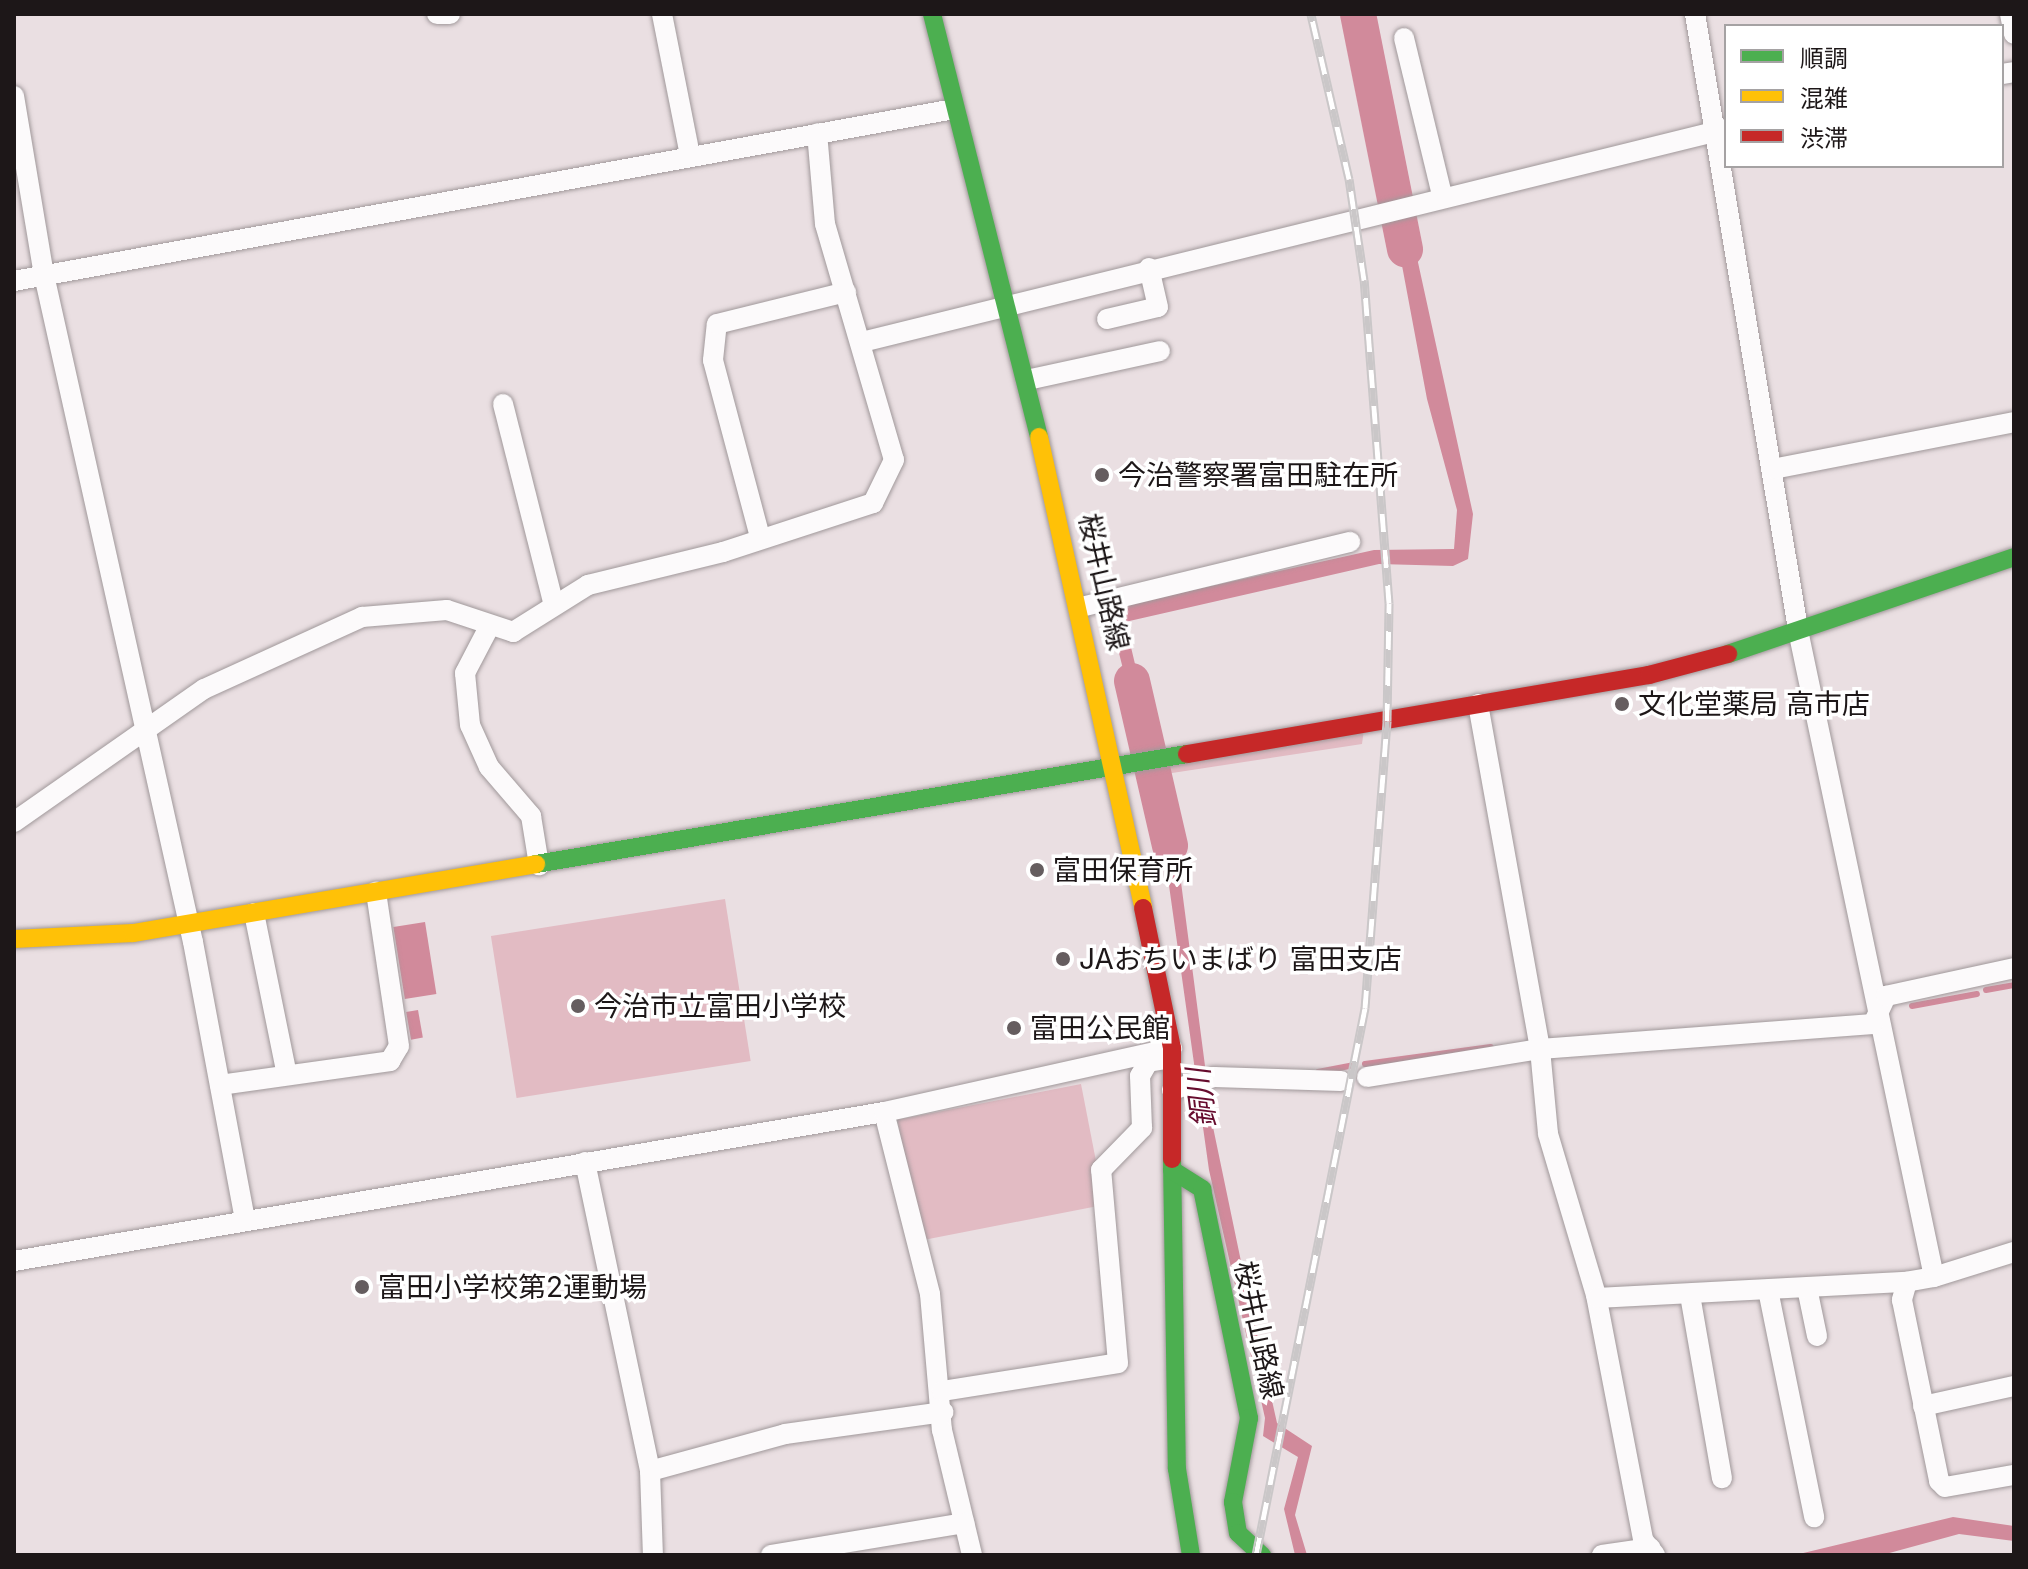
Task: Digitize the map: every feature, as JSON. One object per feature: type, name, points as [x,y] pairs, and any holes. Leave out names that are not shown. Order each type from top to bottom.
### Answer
[{"type":"street","points":[[437,14],[450,14]]},
{"type":"street","points":[[662,14],[690,156]]},
{"type":"street","name":"桜井山路線","points":[[932,14],[954,109],[1008,302],[1118,767],[1172,1053],[1175,1433],[1191,1555]]},
{"type":"street","points":[[862,342],[1008,302],[1723,129],[1695,14]]},
{"type":"street","points":[[2010,14],[2014,34]]},
{"type":"street","points":[[1404,38],[1442,195]]},
{"type":"street","points":[[14,96],[44,275],[187,924],[245,1219]]},
{"type":"street","points":[[14,281],[954,109]]},
{"type":"street","points":[[14,822],[144,736],[204,689],[362,617],[447,610],[488,629],[513,632],[553,601],[873,503],[892,472],[862,342],[825,224],[817,133]]},
{"type":"street","points":[[1729,168],[1799,635],[1881,1008],[1934,1277]]},
{"type":"street","points":[[1107,319],[1158,307],[1149,268]]},
{"type":"street","points":[[760,537],[713,360],[717,324],[846,292]]},
{"type":"street","points":[[1027,380],[1160,351]]},
{"type":"street","points":[[503,404],[553,601]]},
{"type":"street","points":[[1773,469],[2014,422]]},
{"type":"street","points":[[1081,607],[1350,542]]},
{"type":"street","points":[[14,939],[187,924],[1649,675],[1799,635],[2014,557]]},
{"type":"street","points":[[488,629],[465,673],[470,725],[489,767],[531,816],[539,865]]},
{"type":"street","points":[[1478,704],[1540,1049],[1548,1134],[1597,1298],[1652,1552],[1602,1555]]},
{"type":"street","points":[[220,1085],[390,1061],[399,1046],[376,892]]},
{"type":"street","points":[[254,913],[287,1075]]},
{"type":"street","points":[[1367,1077],[1540,1049],[1873,1024],[1886,996],[2014,968]]},
{"type":"street","points":[[14,1261],[245,1219],[884,1112],[1172,1053]]},
{"type":"street","points":[[942,1391],[1118,1363],[1101,1170],[1142,1128],[1140,1076],[1148,1062],[1172,1053]]},
{"type":"street","points":[[1172,1090],[1214,1077],[1341,1081]]},
{"type":"street","points":[[884,1112],[930,1294],[943,1412],[972,1555]]},
{"type":"street","points":[[585,1162],[650,1471],[653,1555]]},
{"type":"street","name":"桜井山路線","points":[[1172,1170],[1202,1189],[1249,1418],[1235,1512],[1238,1533],[1262,1555]]},
{"type":"street","points":[[1597,1298],[1907,1282],[1934,1277],[2014,1252]]},
{"type":"street","points":[[1907,1282],[1902,1300],[1923,1406],[1945,1487],[2014,1475]]},
{"type":"street","points":[[1807,1288],[1817,1336]]},
{"type":"street","points":[[1768,1290],[1814,1517]]},
{"type":"street","points":[[1690,1295],[1722,1478]]},
{"type":"street","points":[[1923,1406],[2014,1386]]},
{"type":"street","points":[[650,1471],[785,1434],[943,1412]]},
{"type":"street","points":[[771,1555],[964,1523]]},
{"type":"shaded area","points":[[1364,729],[1362,744],[1159,775],[1156,764]]},
{"type":"shaded area","points":[[725,899],[751,1061],[517,1098],[491,936]]},
{"type":"shaded area","points":[[1081,1084],[1104,1205],[921,1240],[897,1120]]},
{"type":"water","points":[[1392,212],[1407,212],[1473,514],[1468,559],[1453,566],[1379,564],[1125,622],[1150,727],[1138,729],[1108,609],[1374,550],[1454,549],[1457,510],[1427,399]]},
{"type":"water","points":[[1170,798],[1213,1127],[1243,1271],[1277,1423],[1312,1446],[1295,1515],[1307,1555],[1295,1555],[1284,1509],[1298,1457],[1263,1436],[1265,1418],[1209,1170],[1157,800]]},
{"type":"water","points":[[425,922],[436,994],[405,999],[393,927]]},
{"type":"water","points":[[418,1010],[423,1038],[411,1040],[406,1012]]},
{"type":"water","points":[[1953,1517],[2014,1526],[2014,1541],[1959,1534],[1882,1555],[1795,1555]]},
{"type":"waterway","points":[[1358,14],[1405,249]]},
{"type":"waterway","name":"銅川","points":[[1132,681],[1170,846]]},
{"type":"waterway","points":[[1986,990],[2014,985]]},
{"type":"waterway","points":[[1912,1006],[1977,994]]},
{"type":"waterway","points":[[1365,1064],[1491,1047]]},
{"type":"waterway","points":[[1318,1072],[1350,1066]]},
{"type":"railway","points":[[1256,1555],[1365,1008],[1387,721],[1389,603],[1364,280],[1349,179],[1311,14]]},
{"type":"traffic: fast","points":[[932,14],[1039,437]]},
{"type":"traffic: fast","points":[[1728,654],[2014,557]]},
{"type":"traffic: fast","points":[[536,864],[1187,754]]},
{"type":"traffic: fast","points":[[1172,1159],[1177,1469],[1191,1555]]},
{"type":"traffic: fast","points":[[1172,1170],[1202,1189],[1249,1418],[1233,1502],[1238,1533],[1262,1555]]},
{"type":"traffic: slow","points":[[1039,437],[1143,908]]},
{"type":"traffic: slow","points":[[14,939],[133,933],[536,864]]},
{"type":"traffic: jam","points":[[1187,754],[1649,675],[1728,654]]},
{"type":"traffic: jam","points":[[1143,908],[1172,1048],[1172,1159]]},
{"type":"place","name":"今治警察署富田駐在所","points":[[1102,475]]},
{"type":"place","name":"文化堂薬局 高市店","points":[[1622,704]]},
{"type":"place","name":"富田保育所","points":[[1037,870]]},
{"type":"place","name":"JAおちいまばり 富田支店","points":[[1063,959]]},
{"type":"place","name":"今治市立富田小学校","points":[[578,1006]]},
{"type":"place","name":"富田公民館","points":[[1014,1028]]},
{"type":"place","name":"富田小学校第2運動場","points":[[362,1287]]}]
